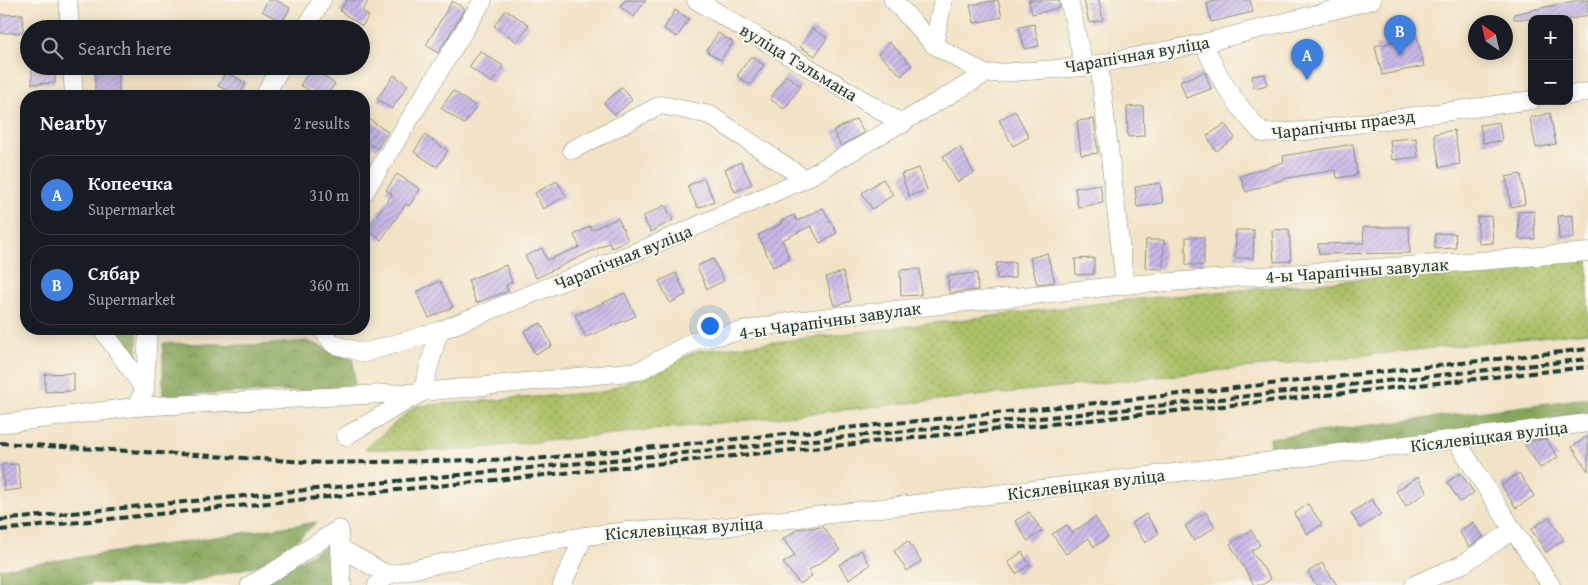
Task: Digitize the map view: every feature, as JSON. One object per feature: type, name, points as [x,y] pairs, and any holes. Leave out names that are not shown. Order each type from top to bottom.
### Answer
[{"type":"street","points":[[68,0],[69,20]]},
{"type":"street","points":[[310,20],[322,0]]},
{"type":"street","points":[[370,183],[483,0]]},
{"type":"street","name":"вуліца Тэльмана","points":[[696,0],[903,124]]},
{"type":"street","points":[[893,0],[934,45],[985,74]]},
{"type":"street","points":[[934,45],[943,0]]},
{"type":"street","points":[[1069,0],[1091,65],[1125,285]]},
{"type":"street","name":"Чарапічная вуліца","points":[[326,335],[333,344],[364,353],[439,331],[653,245],[805,179],[903,124],[985,74],[1091,65],[1204,43],[1372,0]]},
{"type":"street","name":"Чарапічны праезд","points":[[1204,43],[1211,64],[1223,84],[1240,110],[1262,133],[1305,131],[1528,101]]},
{"type":"street","points":[[73,75],[74,90]]},
{"type":"street","points":[[268,90],[277,75]]},
{"type":"street","points":[[1573,94],[1588,92]]},
{"type":"street","points":[[572,150],[661,105],[710,115],[805,179]]},
{"type":"street","name":"4-ы Чарапічны завулак","points":[[0,424],[135,407],[422,392],[639,371],[696,340],[793,321],[1125,285],[1480,262],[1588,252]]},
{"type":"street","points":[[346,436],[422,392],[439,331]]},
{"type":"street","points":[[106,335],[145,390]]},
{"type":"street","points":[[135,407],[145,390],[148,335]]},
{"type":"street","name":"Кісялевіцкая вуліца","points":[[383,580],[510,548],[622,531],[707,529],[1588,423]]},
{"type":"street","points":[[1456,440],[1513,530],[1551,585]]},
{"type":"street","points":[[250,585],[268,576],[300,552],[339,529],[342,548],[342,585]]},
{"type":"street","points":[[1414,585],[1463,564],[1513,530]]},
{"type":"street","name":"Кісялевіцкая вуліца","points":[[562,585],[584,536]]},
{"type":"street","points":[[342,548],[383,580]]},
{"type":"green space","points":[[1588,259],[1588,332],[451,451],[365,449],[415,406],[603,392],[698,351],[1128,300]]},
{"type":"green space","points":[[117,335],[137,335],[138,367]]},
{"type":"green space","points":[[306,341],[353,358],[355,389],[163,395],[163,343],[259,345]]},
{"type":"green space","points":[[1588,398],[1588,414],[1271,456],[1269,438]]},
{"type":"green space","points":[[317,522],[273,561],[181,585],[91,583],[90,585],[0,585],[0,569]]},
{"type":"green space","points":[[336,540],[335,585],[259,585]]},
{"type":"building","points":[[268,0],[276,0],[290,8],[283,20],[278,20],[262,11]]},
{"type":"building","points":[[347,0],[369,0],[362,11],[369,16],[366,20],[353,20],[340,11]]},
{"type":"building","points":[[625,0],[646,0],[634,17],[620,7]]},
{"type":"building","points":[[998,0],[1002,17],[974,23],[970,5]]},
{"type":"building","points":[[1029,0],[1059,0],[1060,8],[1032,14]]},
{"type":"building","points":[[1084,0],[1099,0],[1103,20],[1089,23]]},
{"type":"building","points":[[1219,0],[1250,0],[1253,12],[1211,22],[1207,3]]},
{"type":"building","points":[[1578,0],[1588,0],[1588,15],[1573,19],[1573,15],[1528,15],[1528,19],[1514,19],[1514,14]]},
{"type":"building","points":[[452,1],[465,9],[438,53],[426,45]]},
{"type":"building","points":[[506,10],[529,25],[517,42],[494,26]]},
{"type":"building","points":[[675,10],[689,19],[677,37],[664,29]]},
{"type":"building","points":[[23,14],[23,20],[20,20],[20,33],[0,33],[0,15]]},
{"type":"building","points":[[1034,24],[1039,46],[1025,49],[1019,27]]},
{"type":"building","points":[[812,28],[827,38],[815,56],[800,47]]},
{"type":"building","points":[[718,33],[733,42],[721,60],[706,51]]},
{"type":"building","points":[[1417,37],[1424,66],[1382,75],[1375,46]]},
{"type":"building","points":[[889,42],[912,65],[902,76],[878,54]]},
{"type":"building","points":[[480,51],[503,66],[492,83],[469,67]]},
{"type":"building","points":[[751,56],[764,65],[750,85],[737,76]]},
{"type":"building","points":[[1205,72],[1211,89],[1186,98],[1180,81]]},
{"type":"building","points":[[1265,74],[1267,85],[1254,88],[1252,76]]},
{"type":"building","points":[[32,75],[55,75],[55,83],[32,84]]},
{"type":"building","points":[[95,75],[119,75],[119,90],[95,90]]},
{"type":"building","points":[[224,75],[231,75],[246,83],[242,90],[226,90],[218,86]]},
{"type":"building","points":[[307,75],[322,75],[335,84],[330,90],[308,90],[300,85]]},
{"type":"building","points":[[394,75],[408,85],[392,109],[377,99]]},
{"type":"building","points":[[786,75],[801,86],[784,109],[770,99]]},
{"type":"building","points":[[622,87],[632,100],[615,115],[604,103]]},
{"type":"building","points":[[453,91],[476,107],[464,124],[441,108]]},
{"type":"building","points":[[1143,106],[1144,136],[1128,137],[1127,107]]},
{"type":"building","points":[[1015,111],[1029,137],[1013,146],[999,120]]},
{"type":"building","points":[[1550,113],[1556,144],[1536,148],[1530,118]]},
{"type":"building","points":[[856,119],[864,133],[841,146],[833,131]]},
{"type":"building","points":[[1094,119],[1098,153],[1081,155],[1077,121]]},
{"type":"building","points":[[370,120],[388,132],[377,149],[370,144]]},
{"type":"building","points":[[1499,122],[1502,141],[1483,143],[1480,125]]},
{"type":"building","points":[[1225,124],[1235,138],[1216,151],[1207,136]]},
{"type":"building","points":[[1454,130],[1460,164],[1440,167],[1434,134]]},
{"type":"building","points":[[425,135],[448,151],[437,167],[414,152]]},
{"type":"building","points":[[1416,138],[1418,157],[1392,160],[1390,140]]},
{"type":"building","points":[[1353,144],[1357,175],[1337,178],[1336,170],[1287,178],[1246,192],[1240,176],[1284,162],[1283,156]]},
{"type":"building","points":[[960,147],[974,173],[957,182],[943,156]]},
{"type":"building","points":[[741,162],[752,184],[735,192],[725,169]]},
{"type":"building","points":[[919,168],[927,190],[909,196],[901,174]]},
{"type":"building","points":[[397,174],[420,189],[409,206],[406,204],[381,240],[370,231],[370,225],[392,194],[386,190]]},
{"type":"building","points":[[1521,174],[1525,204],[1511,207],[1506,177]]},
{"type":"building","points":[[704,178],[714,201],[698,208],[687,186]]},
{"type":"building","points":[[883,179],[893,195],[872,209],[862,193]]},
{"type":"building","points":[[557,181],[566,196],[543,209],[535,193]]},
{"type":"building","points":[[1160,183],[1163,203],[1137,207],[1135,187]]},
{"type":"building","points":[[1100,184],[1103,203],[1078,207],[1075,188]]},
{"type":"building","points":[[665,205],[673,220],[651,232],[642,217]]},
{"type":"building","points":[[823,208],[837,233],[820,243],[811,226],[782,240],[790,259],[773,267],[758,235],[781,224],[780,221],[794,215],[797,221]]},
{"type":"building","points":[[1534,211],[1535,239],[1519,239],[1518,212]]},
{"type":"building","points":[[1573,215],[1574,238],[1559,239],[1558,216]]},
{"type":"building","points":[[1491,216],[1493,243],[1479,244],[1477,217]]},
{"type":"building","points":[[618,218],[628,240],[612,248],[609,243],[536,278],[525,256],[542,248],[547,260],[580,247],[574,235],[590,226],[591,230]]},
{"type":"building","points":[[1363,227],[1409,227],[1410,253],[1319,254],[1318,244],[1364,243]]},
{"type":"building","points":[[1289,229],[1291,261],[1274,262],[1272,230]]},
{"type":"building","points":[[1236,230],[1254,230],[1253,258],[1235,258]]},
{"type":"building","points":[[1455,233],[1456,248],[1435,249],[1435,234]]},
{"type":"building","points":[[1186,237],[1204,237],[1204,265],[1186,265]]},
{"type":"building","points":[[1146,240],[1164,240],[1163,269],[1145,268]]},
{"type":"building","points":[[1047,253],[1055,282],[1037,284],[1030,258]]},
{"type":"building","points":[[1094,258],[1094,274],[1076,275],[1075,259]]},
{"type":"building","points":[[713,259],[724,281],[707,289],[697,266]]},
{"type":"building","points":[[1015,262],[1015,278],[997,279],[996,263]]},
{"type":"building","points":[[506,265],[512,282],[506,285],[508,291],[476,303],[468,280]]},
{"type":"building","points":[[920,269],[921,295],[901,296],[900,270]]},
{"type":"building","points":[[843,272],[851,301],[834,306],[826,277]]},
{"type":"building","points":[[676,273],[686,295],[670,303],[659,281]]},
{"type":"building","points":[[977,273],[978,290],[949,293],[948,276]]},
{"type":"building","points":[[440,281],[453,307],[429,318],[416,292]]},
{"type":"building","points":[[625,293],[636,316],[586,337],[575,315]]},
{"type":"building","points":[[541,323],[552,346],[535,354],[524,331]]},
{"type":"building","points":[[74,373],[74,391],[45,392],[45,374]]},
{"type":"building","points":[[1588,436],[1588,471],[1572,447]]},
{"type":"building","points":[[1546,439],[1558,457],[1540,468],[1525,445],[1533,440]]},
{"type":"building","points":[[18,464],[21,489],[4,491],[2,465]]},
{"type":"building","points":[[1461,473],[1474,493],[1460,502],[1447,482]]},
{"type":"building","points":[[1519,473],[1534,496],[1516,508],[1501,485]]},
{"type":"building","points":[[1418,477],[1427,492],[1406,506],[1396,491]]},
{"type":"building","points":[[1372,499],[1381,514],[1360,528],[1351,513]]},
{"type":"building","points":[[1308,504],[1322,524],[1308,534],[1294,514]]},
{"type":"building","points":[[1029,512],[1042,531],[1028,541],[1015,521]]},
{"type":"building","points":[[1206,512],[1215,527],[1194,541],[1185,526]]},
{"type":"building","points":[[1146,514],[1159,533],[1145,543],[1132,523]]},
{"type":"building","points":[[1095,517],[1108,537],[1094,547],[1089,538],[1066,554],[1052,534],[1067,525],[1072,533]]},
{"type":"building","points":[[1549,517],[1564,540],[1546,552],[1531,529]]},
{"type":"building","points":[[1473,522],[1483,537],[1469,547],[1459,531]]},
{"type":"building","points":[[823,527],[840,550],[809,570],[812,576],[800,584],[783,563],[795,556],[783,539],[798,529]]},
{"type":"building","points":[[1251,530],[1260,545],[1251,551],[1271,579],[1262,585],[1254,585],[1230,544]]},
{"type":"building","points":[[908,541],[921,561],[907,571],[894,551]]},
{"type":"building","points":[[861,550],[870,565],[849,579],[839,565]]},
{"type":"building","points":[[1022,552],[1030,565],[1016,574],[1008,562]]},
{"type":"building","points":[[1322,563],[1337,585],[1316,585],[1308,572]]},
{"type":"railway","points":[[0,443],[323,463],[535,459],[1107,402],[1588,349]]},
{"type":"railway","points":[[0,520],[1110,411],[1588,359]]},
{"type":"railway","points":[[0,530],[1110,418],[1588,367]]},
{"type":"place","name":"Сябар","points":[[1400,56]]},
{"type":"place","name":"Копеечка","points":[[1307,80]]}]
